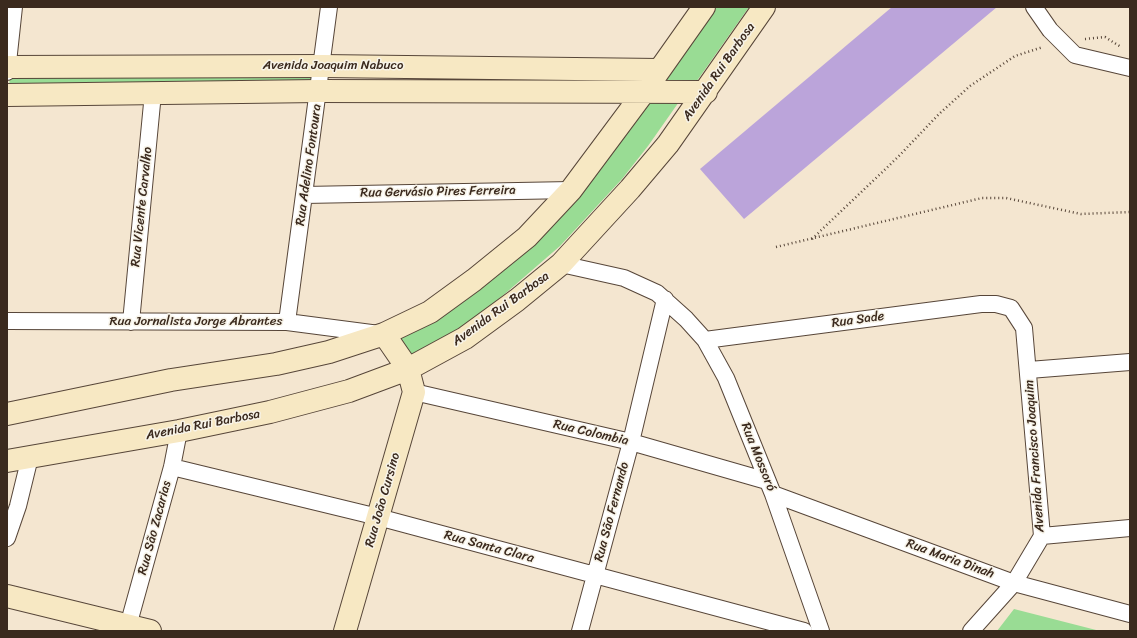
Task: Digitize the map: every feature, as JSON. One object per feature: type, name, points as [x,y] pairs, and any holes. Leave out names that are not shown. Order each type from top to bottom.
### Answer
[{"type":"street","points":[[7,69],[14,7]]},
{"type":"street","name":"Rua Adelino Fontoura","points":[[287,322],[329,7]]},
{"type":"street","points":[[7,414],[171,380],[276,364],[329,352],[384,334],[430,312],[474,280],[527,237],[572,190],[704,7]]},
{"type":"street","name":"Avenida Rui Barbosa","points":[[7,461],[179,431],[270,412],[349,391],[408,369],[465,338],[517,300],[561,264],[635,184],[668,144],[706,92],[764,7]]},
{"type":"street","points":[[1034,7],[1050,30],[1075,55],[1130,68]]},
{"type":"street","name":"Avenida Joaquim Nabuco","points":[[7,69],[322,66],[659,70]]},
{"type":"street","name":"Avenida Joaquim Nabuco","points":[[7,95],[319,91],[706,92]]},
{"type":"street","name":"Rua Vicente Carvalho","points":[[131,322],[153,93]]},
{"type":"street","name":"Rua Gervásio Pires Ferreira","points":[[304,195],[572,190]]},
{"type":"street","name":"Rua Mossoró","points":[[561,264],[624,278],[642,285],[665,299],[705,340],[726,378],[770,487],[821,631]]},
{"type":"street","name":"Rua São Fernando","points":[[580,631],[631,442],[665,299]]},
{"type":"street","name":"Rua Sade","points":[[705,340],[981,304],[996,304],[1011,308]]},
{"type":"street","name":"Avenida Francisco Joaquim","points":[[971,631],[1014,583],[1042,536],[1029,370],[1024,328],[1011,308]]},
{"type":"street","name":"Rua Jornalista Jorge Abrantes","points":[[7,321],[287,322],[384,334]]},
{"type":"street","points":[[384,334],[408,369],[414,392]]},
{"type":"street","points":[[1029,370],[1130,362]]},
{"type":"street","name":"Rua Colombia","points":[[414,392],[631,442],[770,487]]},
{"type":"street","name":"Rua João Cursino","points":[[345,631],[414,392]]},
{"type":"street","name":"Rua São Zacarias","points":[[128,626],[172,467],[179,431]]},
{"type":"street","points":[[7,538],[18,506],[30,457]]},
{"type":"street","name":"Rua Santa Clara","points":[[172,467],[378,517],[804,631]]},
{"type":"street","name":"Rua Maria Dinah","points":[[770,487],[1014,583],[1130,614]]},
{"type":"street","points":[[1042,536],[1130,528]]},
{"type":"street","points":[[7,596],[150,631]]},
{"type":"path","points":[[812,239],[898,157],[939,114],[970,86],[1015,56],[1062,41],[1105,36],[1124,49]]},
{"type":"path","points":[[776,247],[982,198],[1006,198],[1081,214],[1130,212]]},
{"type":"green space","points":[[708,7],[749,7],[694,85],[655,83]]},
{"type":"green space","points":[[320,67],[317,88],[9,91],[10,71]]},
{"type":"green space","points":[[647,97],[681,99],[648,146],[622,179],[560,246],[470,324],[408,361],[394,336],[460,297]]},
{"type":"green space","points":[[1014,609],[1100,631],[997,631]]},
{"type":"building","points":[[892,7],[997,7],[744,219],[700,169]]}]
